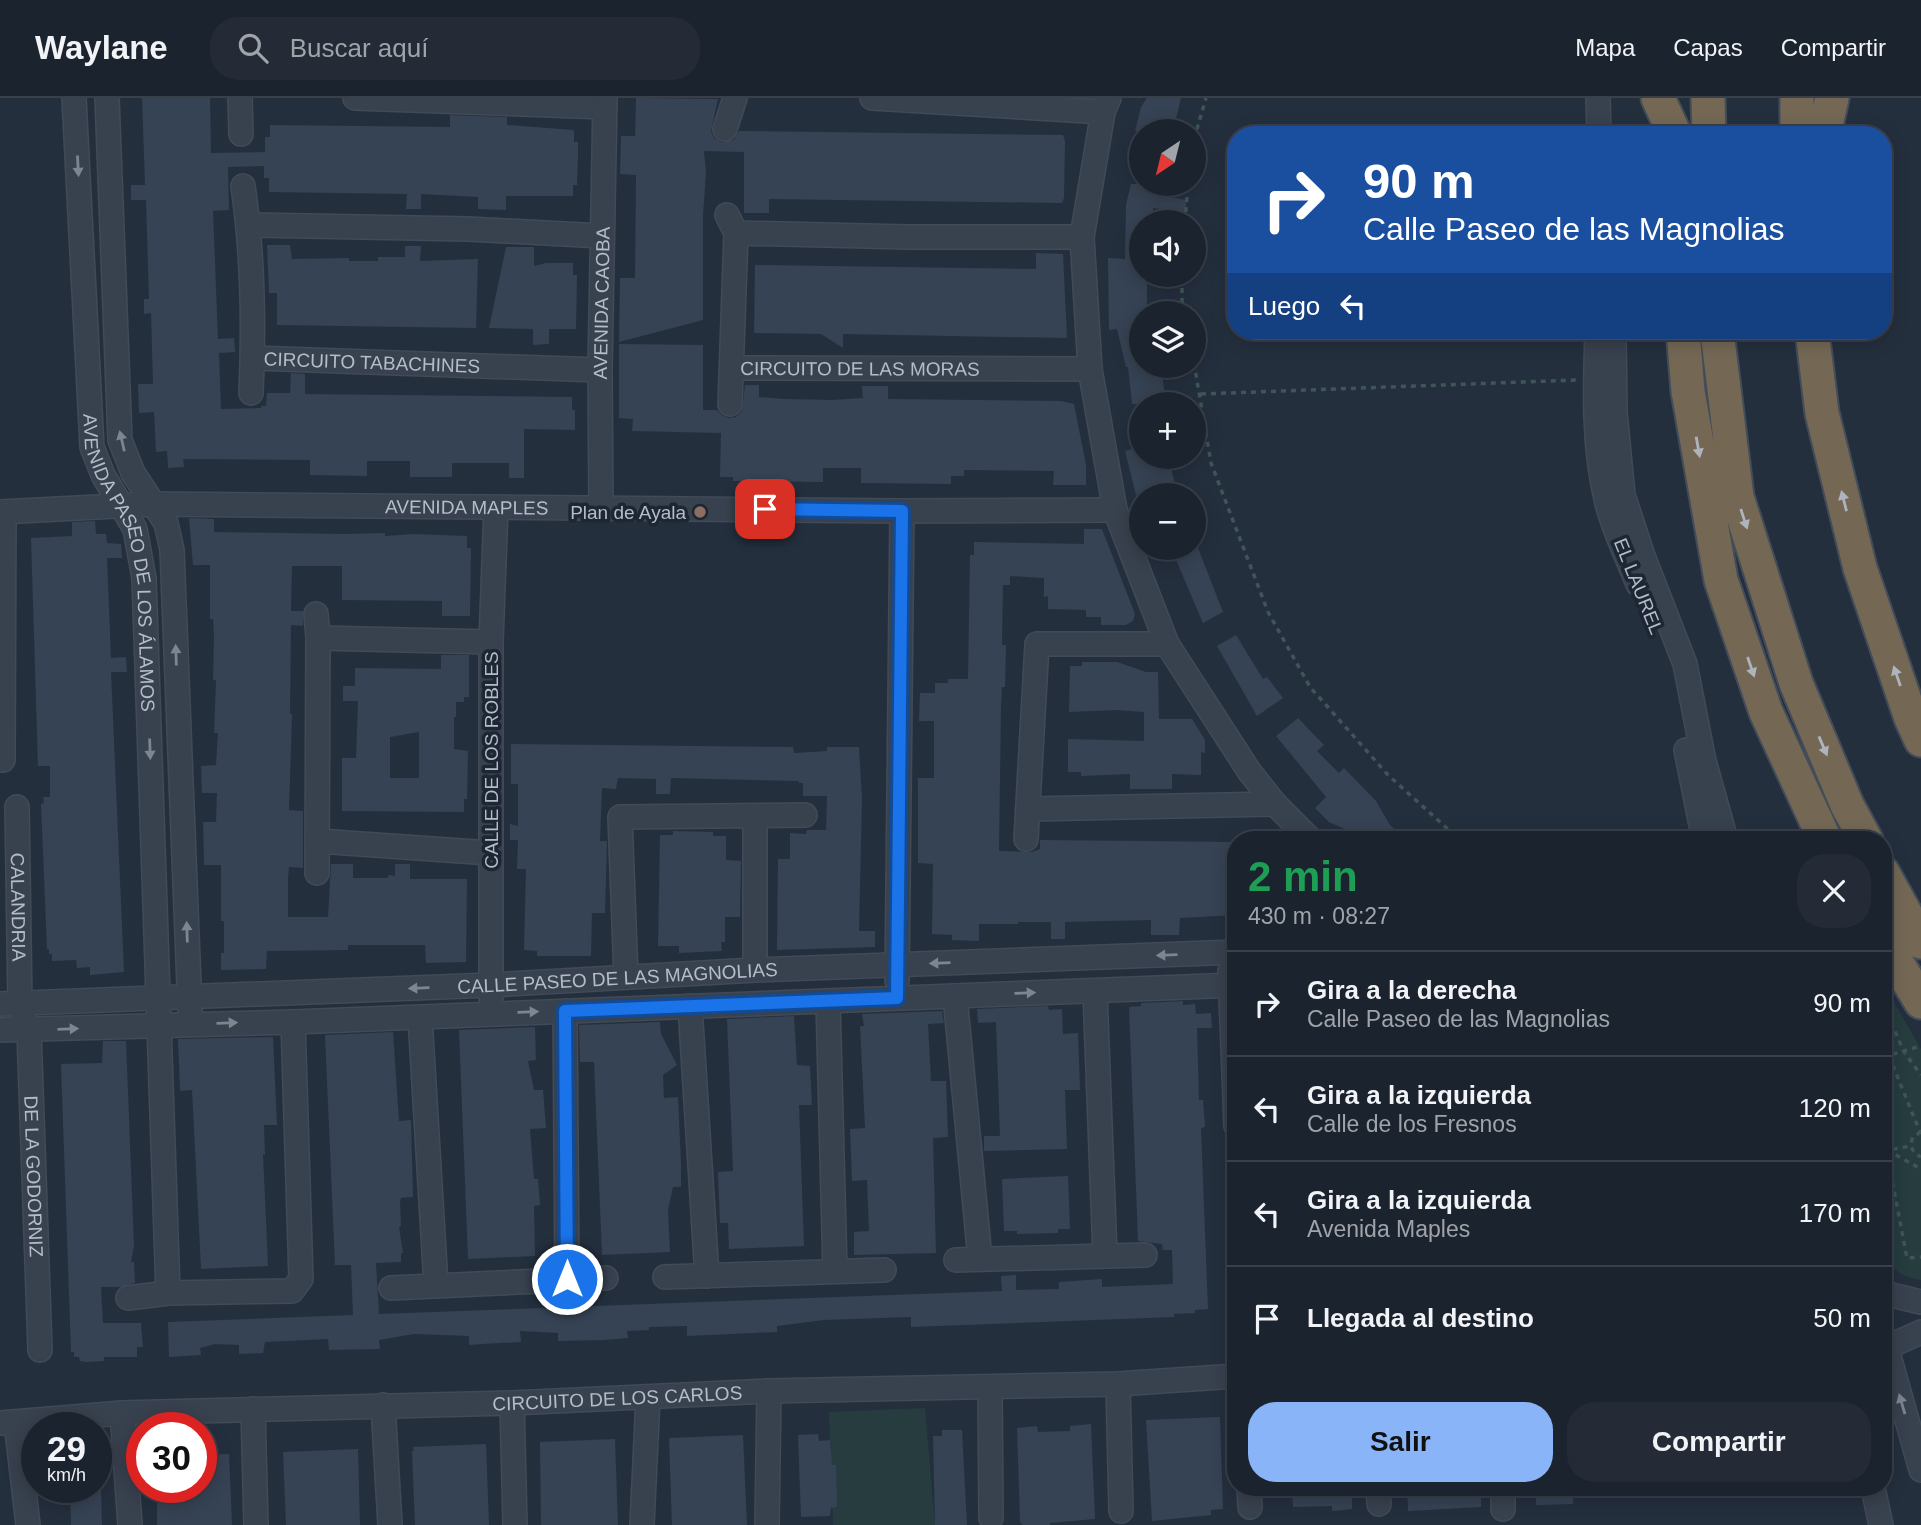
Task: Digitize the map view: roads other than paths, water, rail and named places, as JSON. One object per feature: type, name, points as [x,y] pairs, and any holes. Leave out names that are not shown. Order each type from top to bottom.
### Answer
[{"type":"highway","points":[[1656,98],[1659,126]]},
{"type":"highway","points":[[1656,98],[1670,126]]},
{"type":"highway","points":[[1709,98],[1709,126]]},
{"type":"highway","points":[[1797,98],[1797,126]]},
{"type":"highway","points":[[1826,126],[1832,98]]},
{"type":"highway","points":[[1684,340],[1688,391],[1721,580],[1766,712],[1816,831]]},
{"type":"highway","points":[[1688,391],[1702,340]]},
{"type":"highway","points":[[1718,340],[1737,497],[1796,683],[1847,805],[1861,831]]},
{"type":"highway","points":[[1813,340],[1822,413],[1860,568],[1921,740]]},
{"type":"highway","points":[[1892,889],[1921,942]]},
{"type":"highway","points":[[1892,955],[1921,1003]]},
{"type":"street","name":"AVENIDA PASEO DE LOS ÁLAMOS","points":[[74,98],[92,447],[103,475],[135,529],[144,578],[168,1293]]},
{"type":"street","name":"AVENIDA PASEO DE LOS ÁLAMOS","points":[[107,98],[120,440],[133,473],[166,523],[172,550],[190,1024]]},
{"type":"street","points":[[240,98],[242,134]]},
{"type":"street","points":[[355,98],[605,102]]},
{"type":"street","points":[[725,129],[735,98]]},
{"type":"street","points":[[872,98],[1106,105],[1082,237],[1090,369],[1115,510],[1167,644],[1249,771],[1275,804],[1302,831]]},
{"type":"street","points":[[1598,98],[1599,126]]},
{"type":"street","points":[[1612,98],[1613,126]]},
{"type":"street","name":"AVENIDA CAOBA","points":[[601,508],[600,370],[605,102]]},
{"type":"street","name":"CIRCUITO TABACHINES","points":[[243,186],[249,225],[253,358],[600,370]]},
{"type":"street","name":"CIRCUITO DE LAS MORAS","points":[[1082,237],[908,237],[731,224],[732,368],[1090,369]]},
{"type":"street","points":[[249,225],[468,229],[603,236]]},
{"type":"street","name":"EL LAUREL","points":[[1597,340],[1596,425],[1607,504],[1621,545],[1662,641],[1671,671],[1702,831]]},
{"type":"street","points":[[1614,340],[1615,412],[1623,495],[1643,556],[1685,664],[1704,761],[1723,831]]},
{"type":"street","points":[[251,393],[253,358]]},
{"type":"street","points":[[730,404],[732,368]]},
{"type":"street","name":"AVENIDA MAPLES","points":[[2,512],[155,504],[902,511],[1115,510]]},
{"type":"street","name":"CALLE DE LOS ROBLES","points":[[491,1014],[491,642],[496,507]]},
{"type":"street","points":[[897,998],[902,511]]},
{"type":"street","points":[[2,512],[3,760]]},
{"type":"street","points":[[316,614],[317,873]]},
{"type":"street","points":[[318,638],[491,642]]},
{"type":"street","points":[[1026,839],[1030,809],[1037,644],[1167,644]]},
{"type":"street","points":[[1030,809],[1275,804]]},
{"type":"street","name":"CALANDRIA","points":[[10,1004],[18,807]]},
{"type":"street","points":[[626,977],[620,817],[805,815]]},
{"type":"street","points":[[755,816],[755,970]]},
{"type":"street","points":[[318,841],[490,853]]},
{"type":"street","name":"CALLE PASEO DE LAS MAGNOLIAS","points":[[10,1004],[491,985],[896,964],[1227,953]]},
{"type":"street","name":"CALLE PASEO DE LAS MAGNOLIAS","points":[[0,1030],[159,1027],[1227,985]]},
{"type":"street","points":[[1095,991],[1105,1256]]},
{"type":"street","points":[[955,996],[980,1259]]},
{"type":"street","points":[[828,1001],[835,1271]]},
{"type":"street","name":"DE LA GODORNIZ","points":[[10,1004],[29,1031],[40,1350]]},
{"type":"street","points":[[690,1006],[707,1276]]},
{"type":"street","points":[[565,1011],[567,1279]]},
{"type":"street","points":[[420,1017],[436,1285]]},
{"type":"street","points":[[128,1298],[168,1293],[292,1291],[298,1286],[301,1279],[293,1022]]},
{"type":"street","points":[[956,1260],[1145,1255]]},
{"type":"street","points":[[665,1277],[884,1270]]},
{"type":"street","points":[[391,1289],[606,1278]]},
{"type":"street","points":[[1892,1295],[1921,1302]]},
{"type":"street","points":[[1892,1341],[1921,1332]]},
{"type":"street","points":[[1892,1371],[1921,1469]]},
{"type":"street","name":"CIRCUITO DE LOS CARLOS","points":[[8,1422],[122,1413],[513,1403],[769,1391],[1118,1384],[1227,1377]]},
{"type":"street","points":[[1118,1384],[1121,1511]]},
{"type":"street","points":[[990,1387],[991,1518]]},
{"type":"street","points":[[767,1525],[769,1391]]},
{"type":"street","points":[[642,1525],[648,1397]]},
{"type":"street","points":[[513,1403],[515,1525]]},
{"type":"street","points":[[383,1405],[390,1525]]},
{"type":"street","points":[[253,1409],[256,1525]]},
{"type":"street","points":[[122,1413],[130,1525]]},
{"type":"street","points":[[8,1422],[28,1525]]},
{"type":"street","points":[[1875,1496],[1881,1525]]},
{"type":"place","name":"Plan de Ayala","points":[[700,512]]}]
